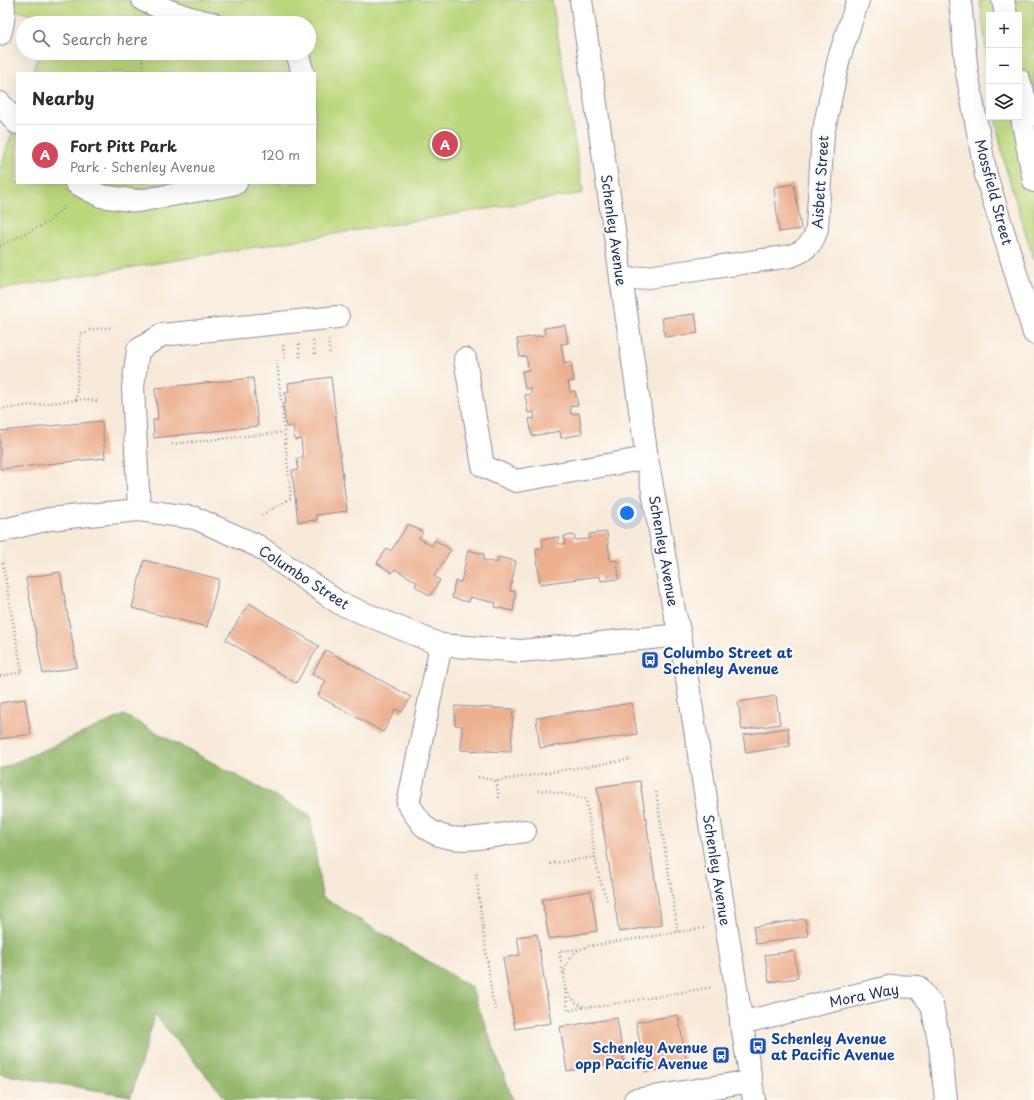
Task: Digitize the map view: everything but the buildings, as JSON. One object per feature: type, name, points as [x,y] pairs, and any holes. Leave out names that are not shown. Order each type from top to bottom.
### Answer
[{"type":"street","points":[[0,34],[5,12],[3,0]]},
{"type":"street","points":[[143,0],[183,16]]},
{"type":"street","name":"Schenley Avenue","points":[[581,0],[647,458],[674,610],[680,635],[752,1091]]},
{"type":"street","name":"Aisbett Street","points":[[621,281],[791,256],[803,251],[811,243],[817,228],[822,134],[839,58],[858,0]]},
{"type":"street","name":"Mossfield Street","points":[[960,0],[967,74],[986,176],[1034,333]]},
{"type":"street","points":[[1003,0],[1005,12]]},
{"type":"street","points":[[299,60],[303,72]]},
{"type":"street","points":[[1020,84],[1024,97],[1034,114]]},
{"type":"street","points":[[0,103],[16,122]]},
{"type":"street","points":[[1022,118],[1034,181]]},
{"type":"street","points":[[84,187],[101,196],[138,201],[232,184]]},
{"type":"street","points":[[139,510],[133,387],[138,350],[162,335],[338,317]]},
{"type":"street","points":[[465,359],[483,466],[516,481],[647,458]]},
{"type":"street","name":"Columbo Street","points":[[0,531],[49,519],[139,510],[195,518],[258,546],[339,603],[441,645],[521,652],[680,635]]},
{"type":"street","points":[[441,645],[408,804],[424,826],[441,836],[461,840],[525,831]]},
{"type":"street","name":"Mora Way","points":[[741,1023],[893,986],[918,987],[932,1005],[940,1046],[946,1100]]},
{"type":"street","points":[[635,1100],[752,1091]]},
{"type":"path","points":[[141,60],[144,72]]},
{"type":"path","points":[[0,246],[49,222],[84,187]]},
{"type":"path","points":[[76,400],[81,333],[112,327]]},
{"type":"path","points":[[328,339],[330,355]]},
{"type":"path","points":[[298,340],[300,358]]},
{"type":"path","points":[[313,341],[315,356]]},
{"type":"path","points":[[283,344],[285,360]]},
{"type":"path","points":[[262,515],[291,498],[277,360]]},
{"type":"path","points":[[0,409],[86,399],[97,401]]},
{"type":"path","points":[[172,444],[284,432]]},
{"type":"path","points":[[0,676],[22,672],[2,560]]},
{"type":"path","points":[[478,777],[496,781],[632,759]]},
{"type":"path","points":[[496,781],[499,798]]},
{"type":"path","points":[[538,791],[546,790],[586,799],[599,877],[607,900]]},
{"type":"path","points":[[656,792],[678,932]]},
{"type":"path","points":[[549,864],[595,857]]},
{"type":"path","points":[[476,874],[492,997],[497,1012]]},
{"type":"path","points":[[706,928],[589,946],[580,949],[559,951],[568,1011],[716,987]]},
{"type":"path","points":[[563,974],[571,955],[580,949]]},
{"type":"path","points":[[564,985],[568,994],[576,1002],[586,1007]]},
{"type":"green space","points":[[0,0],[552,0],[583,193],[0,289],[0,169],[16,121],[16,184],[316,184],[316,72],[32,72],[37,60],[316,60],[316,16],[34,16],[0,5]]},
{"type":"green space","points":[[980,0],[1034,0],[1034,260],[1005,166],[996,120],[1022,120],[1022,12],[986,12],[986,51]]},
{"type":"green space","points":[[124,715],[310,815],[322,897],[471,987],[513,1100],[227,1100],[155,1015],[131,1096],[0,1074],[0,769]]},
{"type":"place","name":"Fort Pitt Park","points":[[445,144]]},
{"type":"place","name":"Columbo Street at Schenley Avenue","points":[[650,660]]},
{"type":"place","name":"Schenley Avenue at Pacific Avenue","points":[[758,1046]]},
{"type":"place","name":"Schenley Avenue opp Pacific Avenue","points":[[721,1055]]}]
